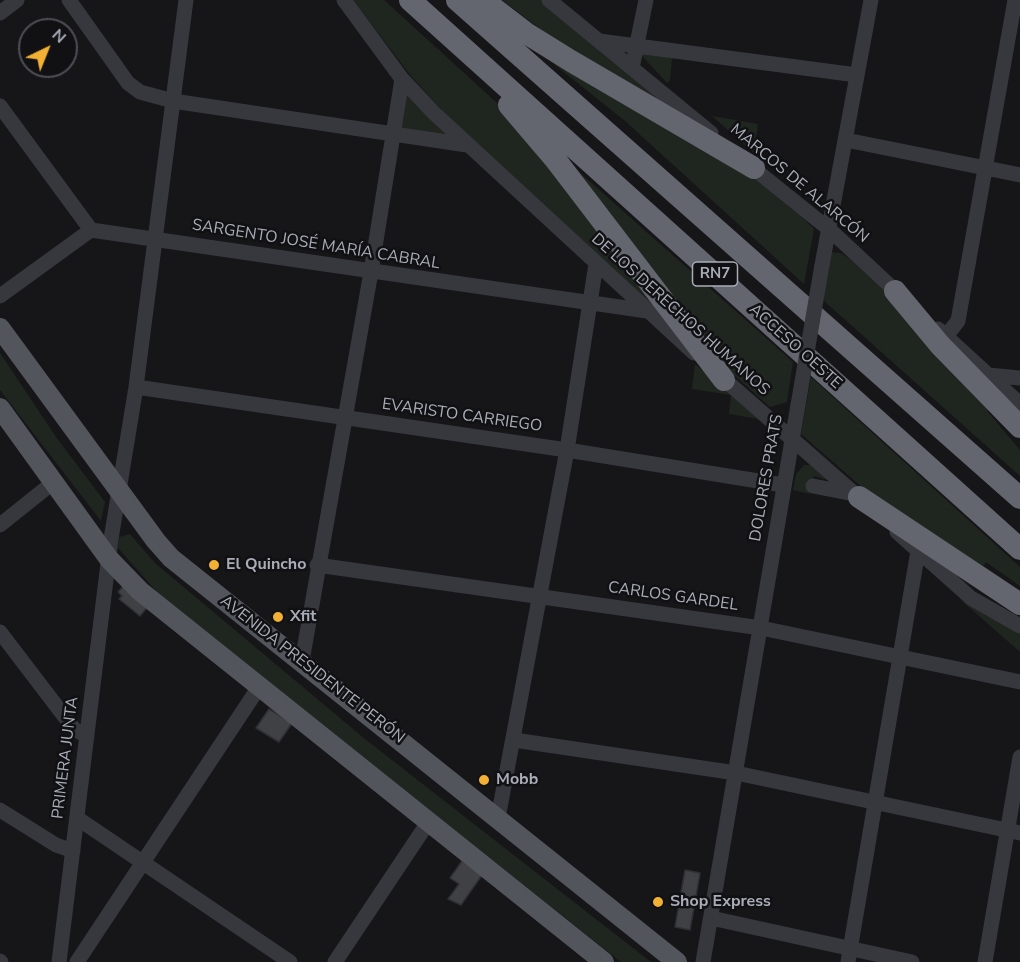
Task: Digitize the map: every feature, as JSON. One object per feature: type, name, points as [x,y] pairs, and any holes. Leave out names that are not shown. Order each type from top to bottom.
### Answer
[{"type":"highway","name":"RN7","points":[[458,0],[1020,498]]},
{"type":"highway","points":[[483,0],[553,50],[754,168]]},
{"type":"highway","points":[[419,7],[555,159],[724,380]]},
{"type":"highway","name":"ACCESO OESTE","points":[[419,7],[1020,549]]},
{"type":"highway","points":[[895,291],[940,345],[1020,427]]},
{"type":"highway","points":[[857,496],[1020,604]]},
{"type":"main road","name":"AVENIDA PRESIDENTE PERÓN","points":[[0,328],[171,558],[677,962]]},
{"type":"main road","points":[[0,408],[55,481],[109,559],[154,604],[429,821],[597,960]]},
{"type":"street","points":[[0,12],[17,0]]},
{"type":"street","points":[[69,0],[133,87],[140,92],[173,100],[467,145]]},
{"type":"street","name":"PRIMERA JUNTA","points":[[59,962],[109,559],[136,387],[186,0]]},
{"type":"street","name":"MARCOS DE ALARCÓN","points":[[549,0],[830,230],[1020,404]]},
{"type":"street","points":[[632,68],[646,0]]},
{"type":"street","name":"DOLORES PRATS","points":[[703,962],[783,485],[871,0]]},
{"type":"street","points":[[946,336],[958,321],[1015,0]]},
{"type":"street","name":"DE LOS DERECHOS HUMANOS","points":[[341,1],[402,79],[467,145],[647,311],[971,598],[1020,626]]},
{"type":"street","points":[[599,41],[637,44],[857,75]]},
{"type":"street","points":[[302,661],[317,565],[371,272],[402,79]]},
{"type":"street","points":[[0,106],[91,230],[0,296]]},
{"type":"street","points":[[846,140],[1020,175]]},
{"type":"street","name":"SARGENTO JOSÉ MARÍA CABRAL","points":[[91,230],[647,311]]},
{"type":"street","points":[[498,818],[567,450],[596,264]]},
{"type":"street","points":[[988,375],[1020,378]]},
{"type":"street","name":"EVARISTO CARRIEGO","points":[[136,387],[567,450],[783,485]]},
{"type":"street","points":[[0,525],[55,481]]},
{"type":"street","points":[[813,486],[857,496]]},
{"type":"street","points":[[849,955],[918,552]]},
{"type":"street","name":"CARLOS GARDEL","points":[[317,565],[760,628],[1020,682]]},
{"type":"street","points":[[0,632],[74,729],[87,736]]},
{"type":"street","points":[[77,962],[259,687]]},
{"type":"street","points":[[514,741],[736,773],[1013,831]]},
{"type":"street","points":[[985,962],[1013,831],[1020,757]]},
{"type":"street","points":[[0,810],[56,844],[73,851]]},
{"type":"street","points":[[77,818],[290,962]]},
{"type":"street","points":[[335,962],[429,821]]},
{"type":"street","points":[[711,918],[849,955],[912,962]]},
{"type":"shaded area","points":[[353,0],[384,0],[507,112],[687,338],[450,119],[411,76]]},
{"type":"shaded area","points":[[502,0],[543,0],[701,128],[551,37]]},
{"type":"shaded area","points":[[520,37],[741,168],[800,215],[814,229],[804,284],[625,121]]},
{"type":"shaded area","points":[[644,52],[672,58],[670,80],[667,83],[641,55]]},
{"type":"shaded area","points":[[402,85],[449,136],[397,130]]},
{"type":"shaded area","points":[[712,116],[758,124],[754,153]]},
{"type":"shaded area","points":[[569,163],[793,362],[787,402],[770,407],[727,369]]},
{"type":"shaded area","points":[[829,252],[841,253],[851,260],[903,308],[991,406],[987,411],[1020,450],[1020,476],[823,300]]},
{"type":"shaded area","points":[[0,353],[56,437],[105,502],[101,521],[0,390]]},
{"type":"shaded area","points":[[695,364],[731,395],[692,389]]},
{"type":"shaded area","points":[[811,377],[1020,567],[1020,586],[986,562],[983,566],[864,489],[801,434]]},
{"type":"shaded area","points":[[731,395],[758,419],[729,414]]},
{"type":"shaded area","points":[[804,465],[811,465],[831,481],[814,476],[810,494],[793,490],[796,474]]},
{"type":"shaded area","points":[[130,534],[155,563],[365,739],[651,962],[621,962],[164,600],[118,548],[119,537]]},
{"type":"shaded area","points":[[969,599],[1020,632],[1020,652],[962,601]]},
{"type":"building","points":[[125,584],[150,604],[140,616],[119,599],[122,596],[118,592]]},
{"type":"building","points":[[269,709],[292,723],[279,742],[256,728]]},
{"type":"building","points":[[462,861],[482,875],[461,905],[448,899],[459,884],[450,878]]},
{"type":"building","points":[[685,870],[700,873],[690,930],[675,927]]},
{"type":"place","name":"El Quincho","points":[[214,565]]},
{"type":"place","name":"Xfit","points":[[278,617]]},
{"type":"place","name":"Mobb","points":[[484,780]]},
{"type":"place","name":"Shop Express","points":[[658,902]]}]
